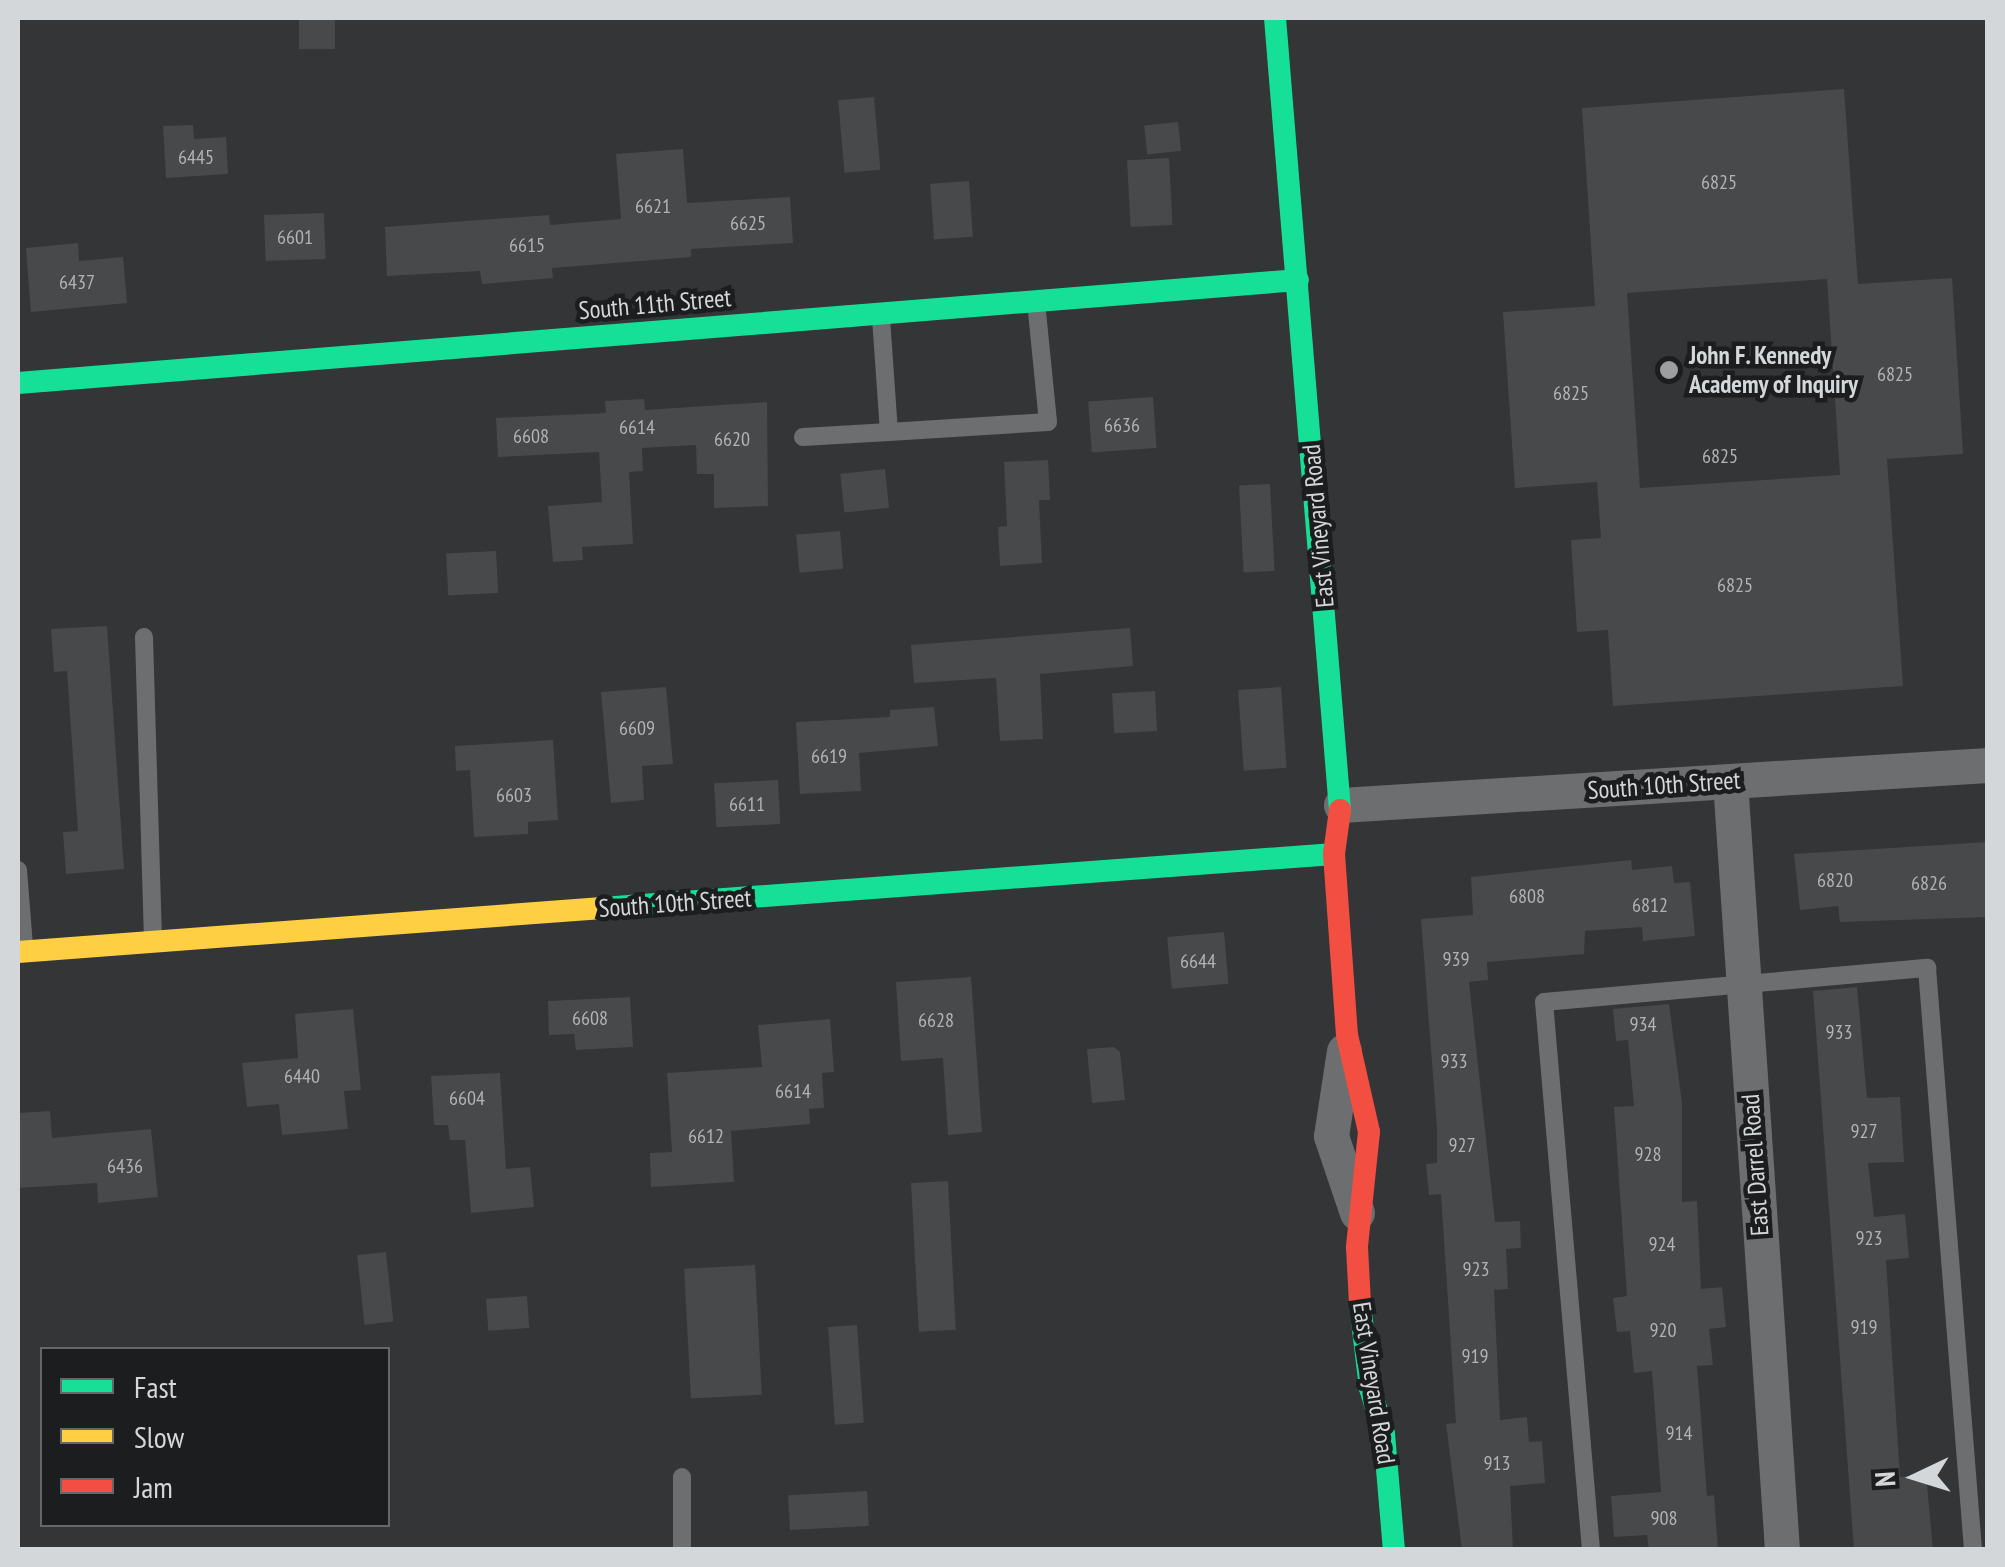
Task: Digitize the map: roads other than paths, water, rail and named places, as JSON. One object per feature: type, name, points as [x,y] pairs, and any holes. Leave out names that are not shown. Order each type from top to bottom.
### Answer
[{"type":"street","name":"East Vineyard Road","points":[[1275,18],[1341,806],[1334,854],[1347,1035],[1331,1136],[1360,1217],[1360,1310],[1370,1388],[1384,1434],[1394,1550]]},
{"type":"street","name":"South 11th Street","points":[[18,383],[1298,280]]},
{"type":"street","name":"South 10th Street","points":[[1341,806],[1988,765]]},
{"type":"street","name":"East Darrel Road","points":[[1730,781],[1782,1550]]},
{"type":"street","name":"South 10th Street","points":[[21,952],[1334,854]]},
{"type":"lane","points":[[804,438],[1048,422],[1036,300]]},
{"type":"lane","points":[[880,313],[890,432]]},
{"type":"lane","points":[[144,637],[153,942]]},
{"type":"lane","points":[[18,870],[21,952]]},
{"type":"lane","points":[[1591,1550],[1544,1002],[1743,981],[1927,968],[1973,1550]]},
{"type":"lane","points":[[682,1477],[682,1550]]},
{"type":"place","name":"John F. Kennedy Academy of Inquiry","points":[[1669,370]]}]
